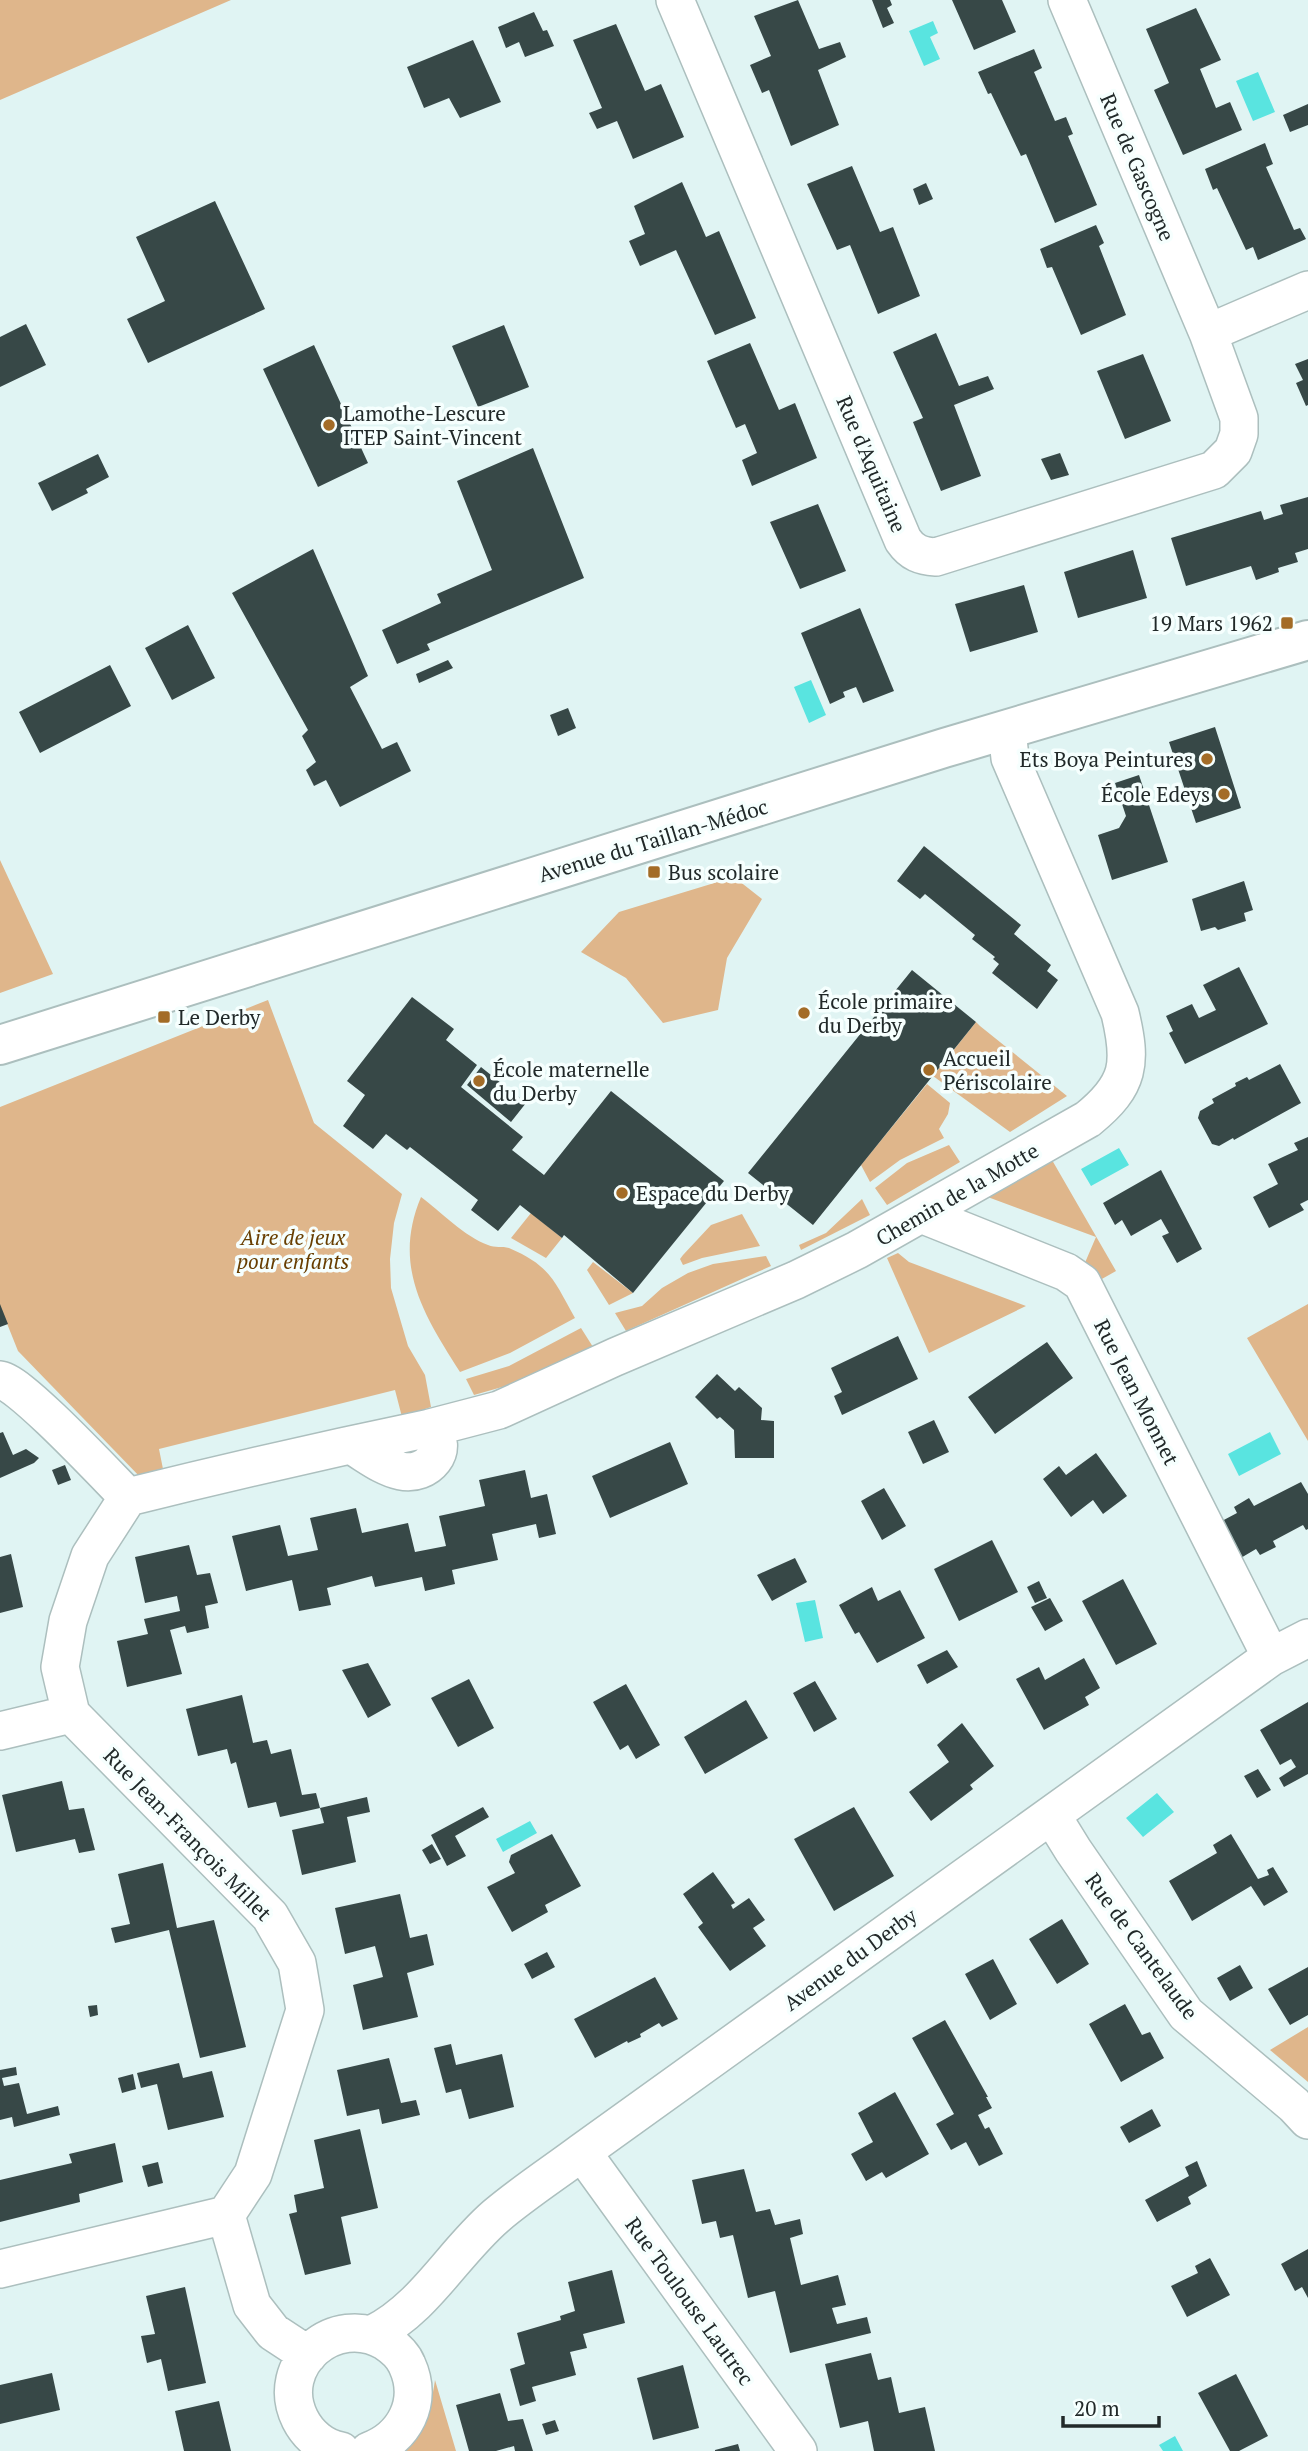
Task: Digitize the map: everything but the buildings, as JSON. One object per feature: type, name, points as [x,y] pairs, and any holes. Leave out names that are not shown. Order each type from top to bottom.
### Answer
[{"type":"street","name":"Rue d'Aquitaine","points":[[675,0],[904,540],[917,554],[936,556],[1214,470],[1233,451],[1239,434],[1239,418],[1208,333]]},
{"type":"street","name":"Rue de Gascogne","points":[[1067,0],[1208,333]]},
{"type":"street","points":[[1208,333],[1308,290]]},
{"type":"street","name":"Avenue du Taillan-Médoc","points":[[0,1045],[944,748],[1308,640]]},
{"type":"street","name":"Chemin de la Motte","points":[[128,1497],[351,1444],[387,1467],[404,1472],[419,1472],[439,1453],[436,1434],[430,1428],[499,1410],[614,1357],[796,1280],[857,1250],[1088,1119],[1106,1105],[1119,1087],[1128,1062],[1120,1013],[1010,758],[1007,730]]},
{"type":"street","name":"Rue Jean Monnet","points":[[920,1214],[1066,1272],[1082,1283],[1271,1657]]},
{"type":"street","points":[[0,1380],[6,1380],[27,1397],[128,1497],[90,1556],[68,1621],[60,1667],[71,1714],[0,1731]]},
{"type":"street","name":"Avenue du Derby","points":[[373,2334],[384,2329],[414,2305],[495,2217],[582,2152],[1271,1657],[1308,1638]]},
{"type":"street","name":"Rue Jean-François Millet","points":[[71,1714],[270,1916],[298,1962],[305,2010],[253,2174],[226,2214]]},
{"type":"street","name":"Rue de Cantelaude","points":[[1052,1816],[1186,2014],[1294,2105],[1308,2120]]},
{"type":"street","name":"Rue Toulouse Lautrec","points":[[582,2152],[798,2451]]},
{"type":"street","points":[[0,2269],[226,2214],[253,2305],[273,2332],[308,2355]]},
{"type":"street","points":[[407,2363],[414,2305]]},
{"type":"street","points":[[325,2448],[304,2427],[296,2412],[293,2394],[296,2376],[315,2346],[330,2337],[346,2333],[373,2334],[395,2348],[407,2363],[413,2381],[414,2400],[408,2418],[398,2434],[383,2446],[369,2451]]},
{"type":"green space","points":[[0,0],[231,0],[0,100]]},
{"type":"green space","points":[[0,860],[53,974],[0,993]]},
{"type":"green space","points":[[734,877],[762,899],[727,958],[718,1010],[663,1023],[626,978],[581,952],[619,912]]},
{"type":"green space","name":"Aire de jeux pour enfants","points":[[268,1000],[314,1123],[402,1194],[394,1223],[390,1259],[391,1288],[408,1346],[425,1375],[431,1407],[402,1417],[395,1390],[159,1449],[164,1474],[142,1479],[18,1351],[0,1306],[0,1107]]},
{"type":"green space","points":[[976,1022],[1067,1096],[1010,1132],[933,1076]]},
{"type":"green space","points":[[927,1084],[950,1103],[948,1114],[939,1129],[944,1138],[900,1160],[870,1182],[861,1165]]},
{"type":"green space","points":[[949,1145],[960,1162],[887,1205],[875,1188],[907,1163]]},
{"type":"green space","points":[[1052,1160],[1116,1271],[1093,1284],[1084,1265],[1096,1237],[985,1196]]},
{"type":"green space","points":[[421,1197],[479,1241],[491,1246],[509,1248],[543,1268],[575,1318],[510,1353],[460,1372],[424,1310],[411,1268],[413,1222]]},
{"type":"green space","points":[[862,1199],[870,1215],[801,1250],[799,1245],[826,1233]]},
{"type":"green space","points":[[531,1213],[562,1238],[546,1258],[511,1238]]},
{"type":"green space","points":[[742,1214],[760,1246],[702,1258],[683,1265],[680,1259],[711,1225]]},
{"type":"green space","points":[[898,1253],[909,1262],[1026,1306],[929,1353],[887,1258]]},
{"type":"green space","points":[[766,1256],[771,1266],[626,1331],[615,1313],[642,1306],[662,1288],[688,1273],[713,1264]]},
{"type":"green space","points":[[593,1262],[633,1293],[609,1305],[587,1270]]},
{"type":"green space","points":[[1308,1304],[1308,1441],[1247,1338]]},
{"type":"green space","points":[[581,1328],[593,1347],[516,1383],[474,1395],[466,1379],[509,1366]]},
{"type":"green space","points":[[1308,2027],[1308,2082],[1270,2050]]},
{"type":"green space","points":[[435,2380],[456,2451],[400,2451],[425,2420]]},
{"type":"water","points":[[933,21],[938,33],[930,37],[940,59],[924,66],[909,31]]},
{"type":"water","points":[[1258,72],[1275,112],[1253,121],[1236,81]]},
{"type":"water","points":[[811,680],[826,715],[809,723],[794,687]]},
{"type":"water","points":[[1119,1148],[1129,1165],[1091,1186],[1081,1169]]},
{"type":"water","points":[[1270,1432],[1281,1454],[1239,1476],[1228,1454]]},
{"type":"water","points":[[815,1600],[823,1638],[805,1642],[796,1603]]},
{"type":"water","points":[[1157,1793],[1174,1812],[1143,1837],[1126,1818]]},
{"type":"water","points":[[530,1821],[537,1833],[503,1852],[496,1839]]},
{"type":"water","points":[[1175,2436],[1183,2451],[1163,2451],[1159,2445]]},
{"type":"place","name":"Lamothe-Lescure ITEP Saint-Vincent","points":[[329,425]]},
{"type":"place","name":"19 Mars 1962","points":[[1287,623]]},
{"type":"place","name":"Ets Boya Peintures","points":[[1207,759]]},
{"type":"place","name":"École Edeys","points":[[1224,794]]},
{"type":"place","name":"Bus scolaire","points":[[654,872]]},
{"type":"place","name":"École primaire du Derby","points":[[804,1013]]},
{"type":"place","name":"Le Derby","points":[[164,1017]]},
{"type":"place","name":"Accueil Périscolaire","points":[[929,1070]]},
{"type":"place","name":"École maternelle du Derby","points":[[479,1081]]},
{"type":"place","name":"Espace du Derby","points":[[622,1193]]}]
